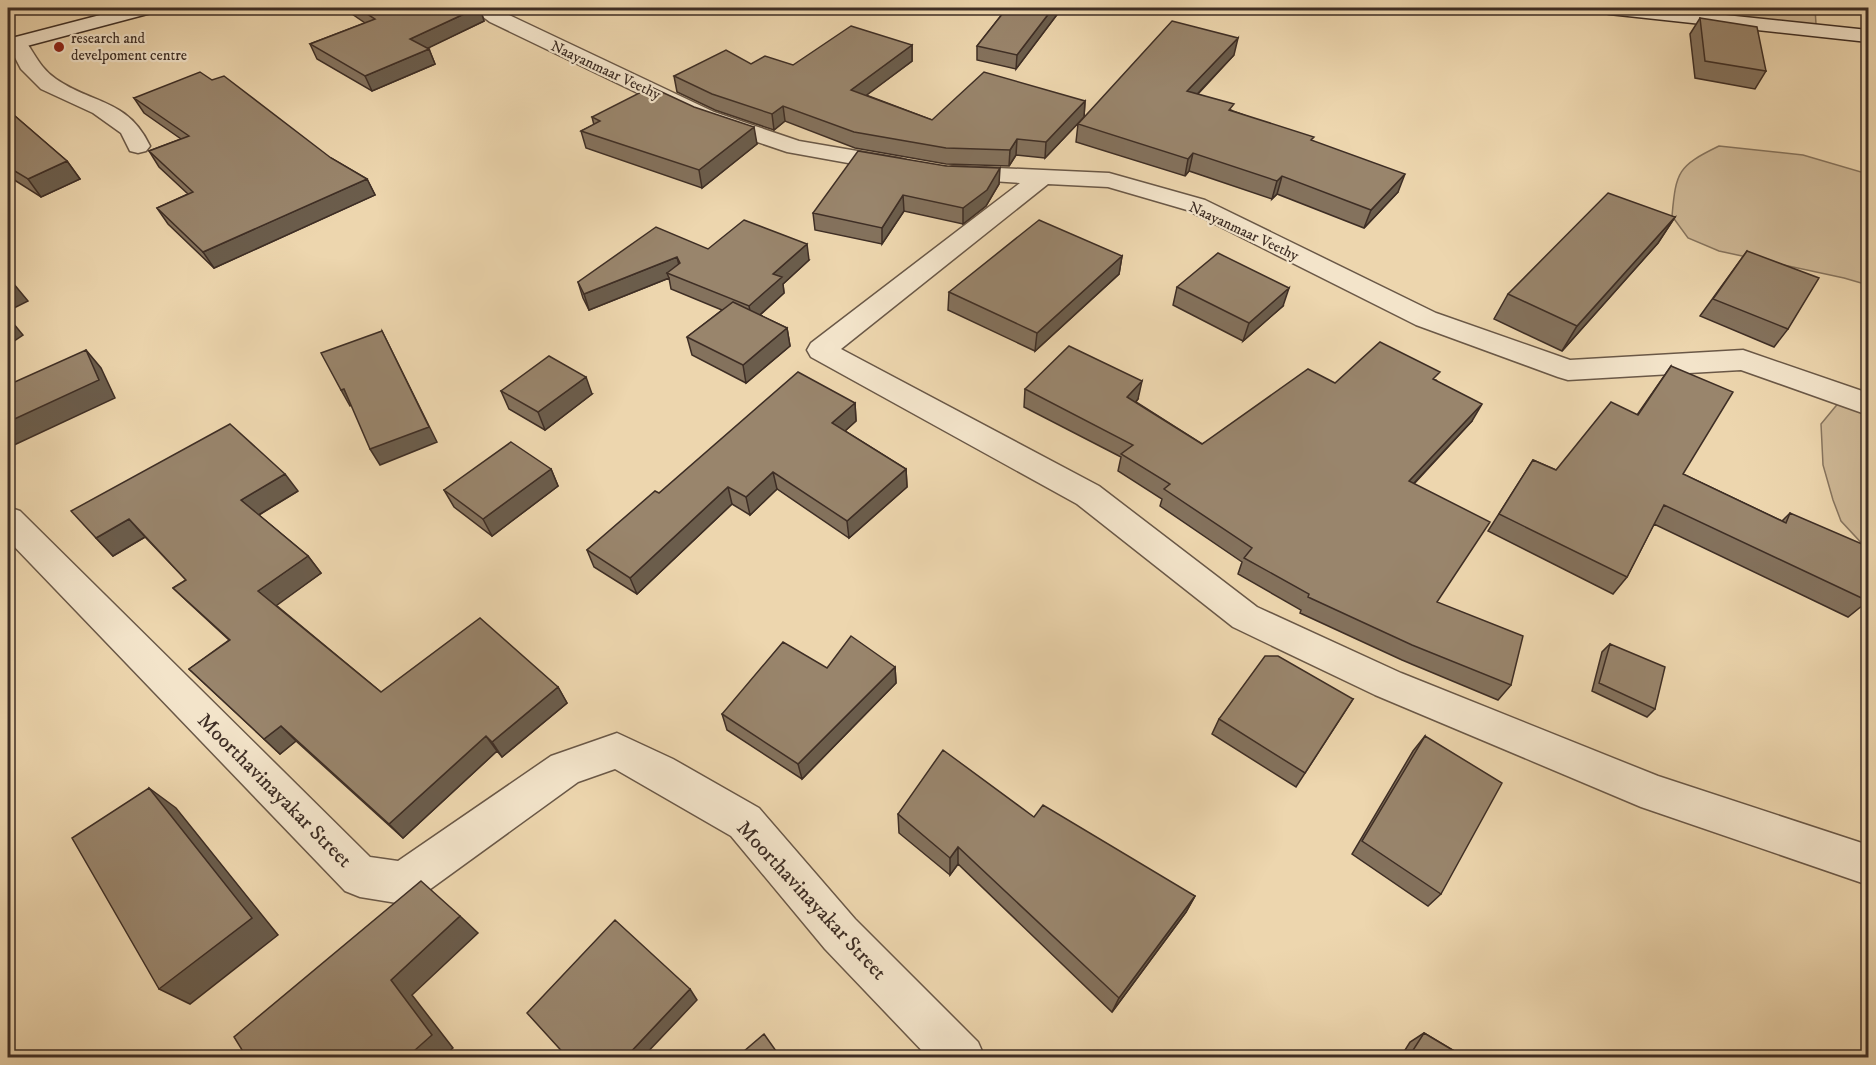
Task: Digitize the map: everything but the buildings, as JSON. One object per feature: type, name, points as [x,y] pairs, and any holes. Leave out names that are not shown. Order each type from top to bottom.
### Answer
[{"type":"street","points":[[138,146],[131,130],[101,108],[49,84],[28,65],[12,44],[148,8]]},
{"type":"street","name":"Naayanmaar Veethy","points":[[481,8],[497,18],[706,117],[795,147],[929,170],[1109,180],[1196,206],[1426,319],[1568,370],[1743,360],[1869,405]]},
{"type":"street","points":[[1609,8],[1869,36]]},
{"type":"street","points":[[1044,176],[821,350],[1088,495],[1245,617],[1388,684],[1655,795],[1869,865]]},
{"type":"street","name":"Moorthavinayakar Street","points":[[8,520],[360,876],[403,883],[565,769],[617,751],[659,772],[744,822],[840,934],[962,1058]]},
{"type":"shaded area","points":[[1609,8],[1815,8],[1816,24],[1811,29]]},
{"type":"shaded area","points":[[1719,146],[1803,155],[1868,174],[1868,285],[1719,251],[1688,238],[1672,216],[1678,179],[1687,165]]},
{"type":"shaded area","points":[[1845,395],[1868,405],[1868,550],[1841,521],[1823,465],[1821,424]]},
{"type":"place","name":"research and develpoment centre","points":[[59,47]]}]
